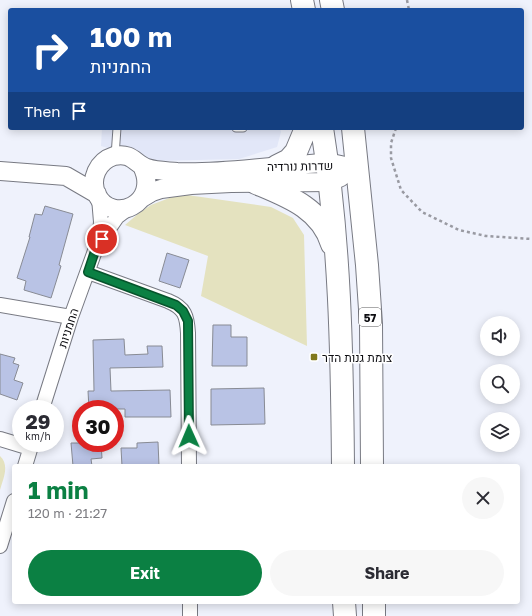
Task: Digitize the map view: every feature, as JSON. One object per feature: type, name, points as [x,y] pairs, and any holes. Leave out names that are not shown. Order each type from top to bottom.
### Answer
[{"type":"highway","points":[[277,166],[289,160],[296,152],[305,130]]},
{"type":"highway","points":[[322,130],[329,172],[337,259],[342,376],[343,464]]},
{"type":"highway","name":"57","points":[[352,130],[358,169],[371,324],[372,464]]},
{"type":"highway","points":[[256,183],[298,202],[315,216],[332,241],[337,259]]},
{"type":"highway","points":[[344,604],[344,616]]},
{"type":"highway","points":[[374,604],[374,616]]},
{"type":"street","points":[[0,170],[54,175],[66,176],[98,196],[110,207],[118,209],[136,203],[147,187],[147,180],[142,166],[130,157],[123,156],[108,160],[89,170],[54,175]]},
{"type":"street","points":[[98,196],[94,184],[94,176],[108,160]]},
{"type":"street","name":"שדרות נורדיה","points":[[142,166],[155,170],[187,172],[226,171],[277,166],[329,172]]},
{"type":"street","name":"שדרות נורדיה","points":[[136,203],[152,192],[161,189],[223,183],[256,183],[358,169]]},
{"type":"street","name":"החמניות","points":[[45,400],[100,233],[101,222],[98,196]]},
{"type":"street","name":"החמניות","points":[[96,248],[118,217],[136,203]]},
{"type":"street","points":[[88,272],[168,301],[183,311],[188,321],[189,464]]},
{"type":"street","points":[[0,305],[71,318]]},
{"type":"street","points":[[0,438],[12,441]]},
{"type":"street","points":[[26,464],[29,452]]},
{"type":"street","points":[[0,546],[12,507]]},
{"type":"street","points":[[190,604],[190,616]]},
{"type":"lane","points":[[108,160],[117,130]]},
{"type":"path","points":[[395,130],[391,143],[391,158],[401,190],[422,212],[459,230],[486,236],[532,239]]},
{"type":"shaded area","points":[[102,130],[280,130],[281,132],[277,147],[239,159],[154,161],[101,146]]},
{"type":"shaded area","points":[[180,194],[271,207],[293,218],[304,235],[307,346],[201,296],[208,256],[125,225],[151,205]]},
{"type":"shaded area","points":[[0,456],[5,464],[5,468],[0,490]]},
{"type":"building","points":[[45,206],[73,214],[59,265],[61,266],[51,298],[24,290],[26,281],[17,278],[30,237],[35,214],[42,215]]},
{"type":"building","points":[[167,253],[189,260],[180,288],[159,281]]},
{"type":"building","points":[[213,325],[231,325],[231,337],[247,337],[247,366],[212,366]]},
{"type":"building","points":[[124,339],[125,355],[148,354],[147,346],[162,346],[163,367],[110,368],[111,391],[170,390],[171,417],[125,417],[124,400],[88,400],[88,391],[94,391],[93,340]]},
{"type":"building","points":[[0,354],[15,358],[13,363],[19,365],[14,380],[23,383],[17,400],[0,394]]},
{"type":"building","points":[[264,388],[265,424],[211,425],[211,389]]},
{"type":"building","points":[[158,442],[159,464],[122,464],[121,452],[124,452],[124,448],[137,448],[137,443]]},
{"type":"building","points":[[71,443],[72,452],[102,452],[102,458],[91,459],[92,464],[73,464]]},
{"type":"place","name":"צומת גנות הדר","points":[[314,357]]},
{"type":"route","points":[[102,239],[96,248],[88,272],[168,301],[183,311],[188,321],[189,436]]}]
